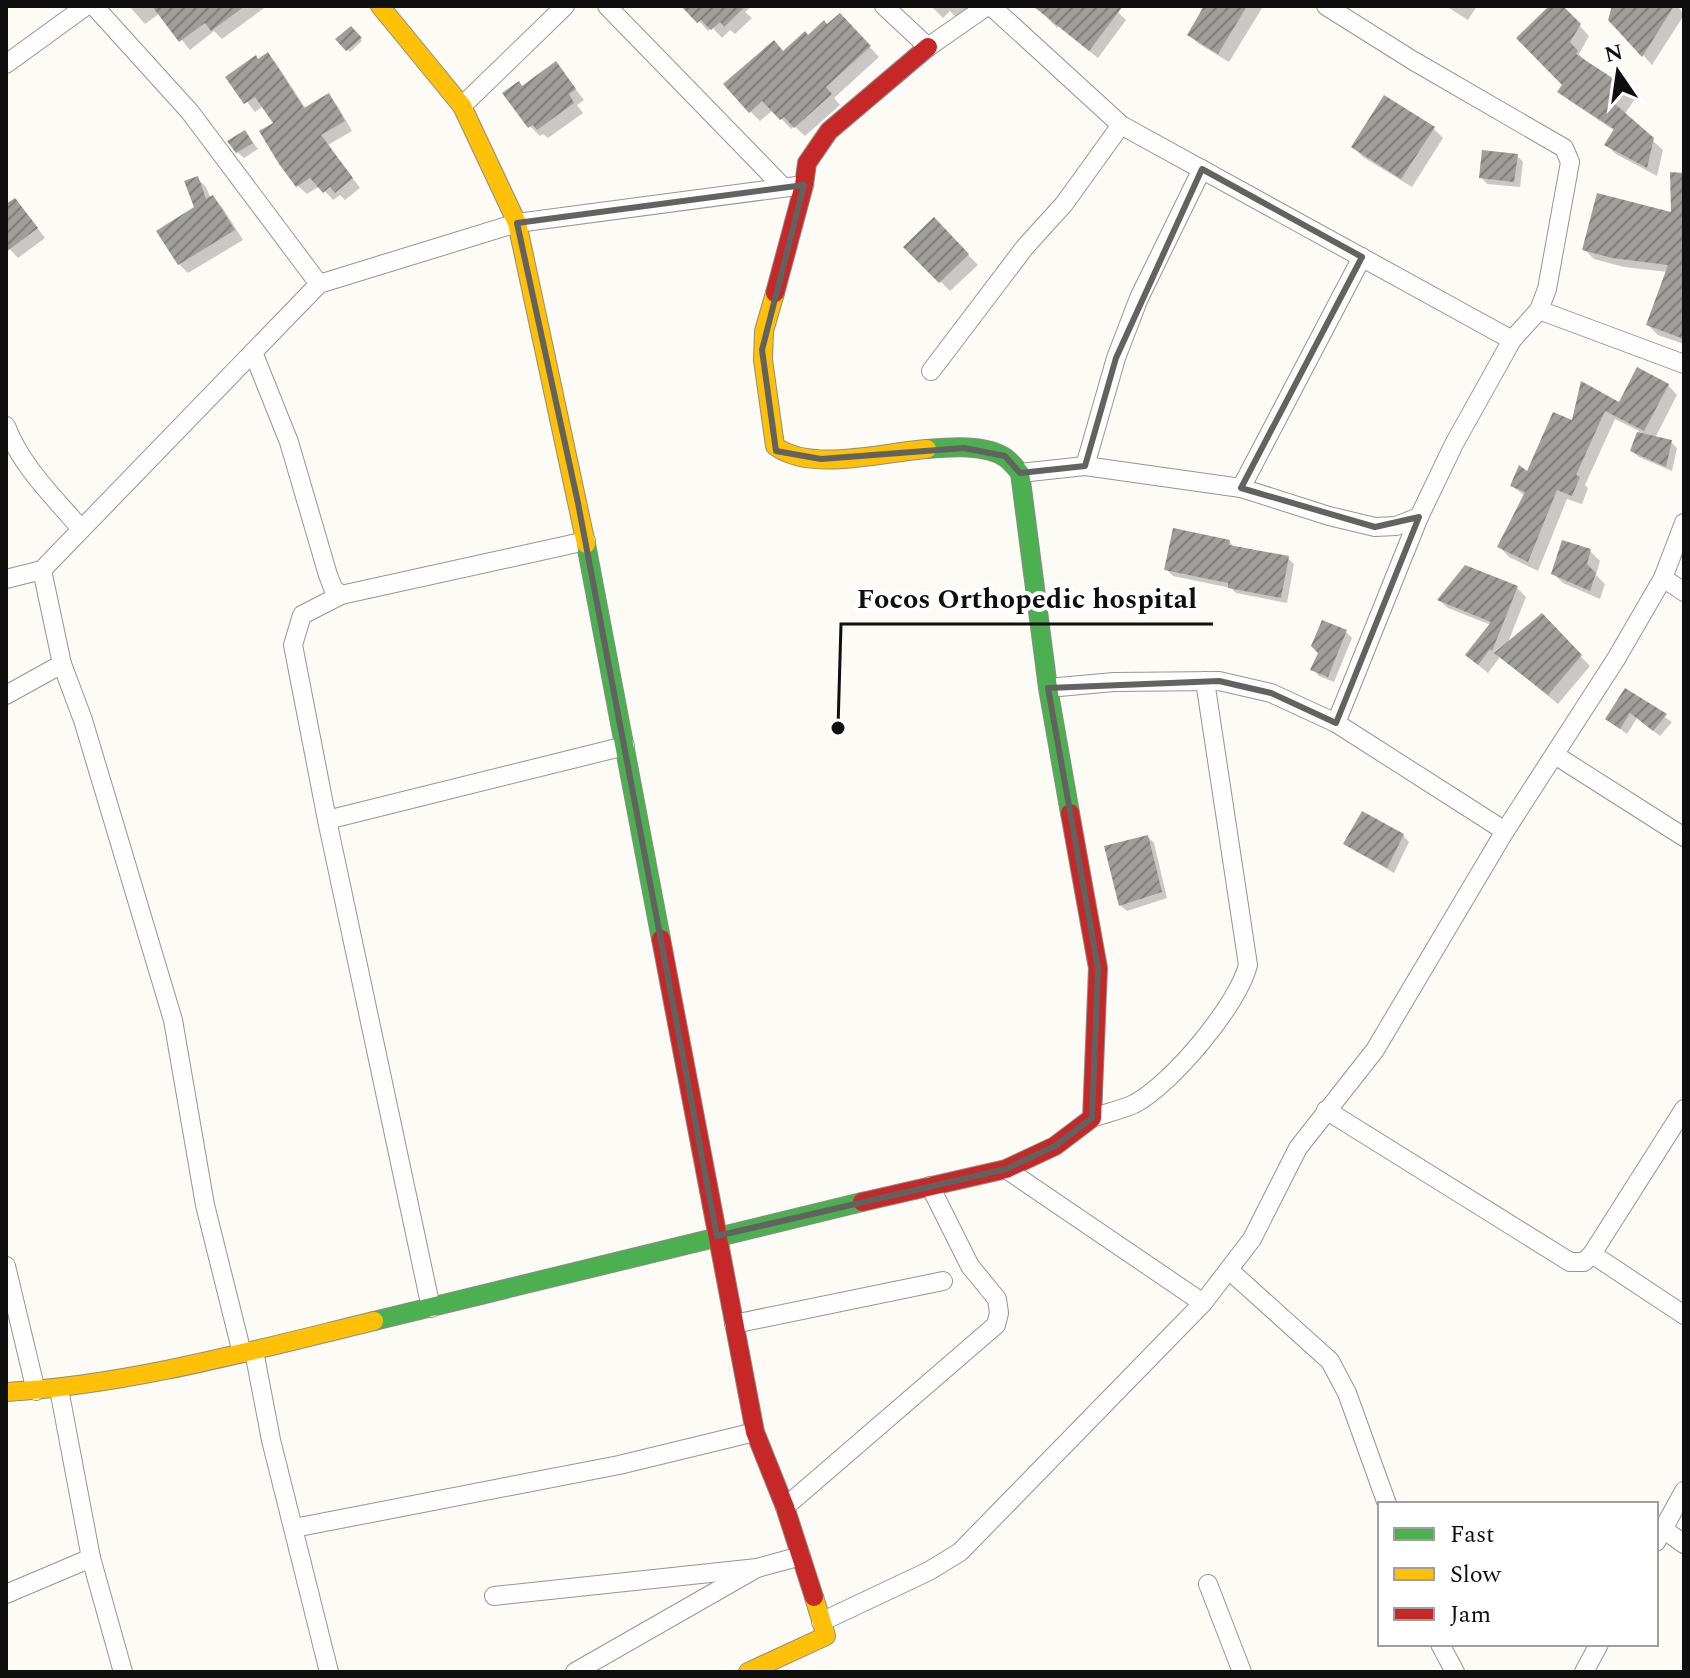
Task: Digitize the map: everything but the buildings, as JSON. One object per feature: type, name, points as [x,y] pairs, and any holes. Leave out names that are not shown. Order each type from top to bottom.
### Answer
[{"type":"street","points":[[6,64],[86,6]]},
{"type":"street","points":[[94,6],[190,112],[319,284]]},
{"type":"street","points":[[380,6],[462,106],[517,223],[586,541],[755,1432],[785,1507],[826,1636],[748,1672]]},
{"type":"street","points":[[462,106],[565,6]]},
{"type":"street","points":[[607,6],[783,187]]},
{"type":"street","points":[[884,6],[928,47]]},
{"type":"street","points":[[1092,1118],[1098,968],[1048,688],[1020,473],[1005,456],[964,448],[821,459],[792,458],[779,452],[775,446],[765,393],[762,350],[764,331],[804,185],[807,163],[829,131],[928,47],[989,6],[1121,125],[1512,340]]},
{"type":"street","points":[[1326,6],[1564,148],[1570,162],[1547,289],[1539,310],[1512,340],[1454,444],[1419,517],[1336,723]]},
{"type":"street","points":[[931,371],[1025,247],[1064,204],[1121,125]]},
{"type":"street","points":[[1085,466],[1116,358],[1139,298],[1202,169]]},
{"type":"street","points":[[6,579],[42,570],[319,284],[517,223],[804,185]]},
{"type":"street","points":[[1241,488],[1362,257]]},
{"type":"street","points":[[1539,310],[1684,364]]},
{"type":"street","points":[[253,352],[289,442],[328,575],[333,588],[341,595]]},
{"type":"street","points":[[6,426],[19,454],[81,529]]},
{"type":"street","points":[[1020,473],[1085,466],[1241,488],[1375,527],[1396,526],[1419,517]]},
{"type":"street","points":[[821,1622],[929,1571],[960,1552],[1203,1303],[1229,1270],[1252,1239],[1298,1148],[1375,1050],[1505,831],[1616,659],[1663,578],[1684,523]]},
{"type":"street","points":[[431,1308],[293,645],[302,615],[341,595],[586,541]]},
{"type":"street","points":[[42,570],[62,664],[83,720],[173,1020],[205,1205],[248,1352],[329,1672]]},
{"type":"street","points":[[1663,578],[1684,592]]},
{"type":"street","points":[[6,695],[62,664]]},
{"type":"street","points":[[6,1392],[59,1389],[248,1352],[717,1236],[1006,1169],[1055,1146],[1092,1118],[1133,1104],[1151,1092],[1181,1063],[1218,1020],[1244,981],[1248,965],[1205,681]]},
{"type":"street","points":[[1048,688],[1114,682],[1219,681],[1271,693],[1336,723],[1505,831]]},
{"type":"street","points":[[327,820],[625,746]]},
{"type":"street","points":[[1555,755],[1684,837]]},
{"type":"street","points":[[1326,1110],[1570,1262],[1584,1262],[1592,1254],[1681,1120]]},
{"type":"street","points":[[1006,1169],[1203,1303]]},
{"type":"street","points":[[785,1507],[996,1325],[999,1313],[997,1299],[970,1266],[930,1186]]},
{"type":"street","points":[[1592,1254],[1684,1315]]},
{"type":"street","points":[[6,1266],[36,1391]]},
{"type":"street","points":[[1229,1270],[1330,1361],[1347,1393],[1386,1502]]},
{"type":"street","points":[[734,1324],[943,1281]]},
{"type":"street","points":[[59,1389],[91,1558],[123,1672]]},
{"type":"street","points":[[294,1528],[589,1471],[755,1432]]},
{"type":"street","points":[[1684,1491],[1660,1536],[1684,1544]]},
{"type":"street","points":[[494,1596],[757,1568],[801,1556]]},
{"type":"street","points":[[6,1594],[91,1558]]},
{"type":"street","points":[[575,1672],[757,1568]]},
{"type":"street","points":[[1208,1584],[1242,1672]]},
{"type":"street","points":[[1441,1646],[1455,1672]]},
{"type":"street","points":[[1584,1672],[1598,1646]]},
{"type":"highlighted area","points":[[1202,169],[1362,257],[1241,488],[1375,527],[1419,517],[1336,723],[1271,693],[1219,681],[1048,688],[1098,968],[1092,1118],[1055,1146],[1006,1169],[717,1236],[578,503],[517,223],[804,185],[762,350],[776,451],[821,459],[964,448],[1005,456],[1020,473],[1085,466],[1116,358]]},
{"type":"traffic: fast","points":[[927,449],[988,450],[1006,458],[1020,473],[1048,688],[1070,813]]},
{"type":"traffic: fast","points":[[586,544],[661,939]]},
{"type":"traffic: fast","points":[[374,1321],[862,1202]]},
{"type":"traffic: slow","points":[[380,6],[462,106],[517,223],[586,544]]},
{"type":"traffic: slow","points":[[775,293],[764,331],[763,360],[775,446],[790,454],[828,460],[927,449]]},
{"type":"traffic: slow","points":[[6,1392],[145,1374],[374,1321]]},
{"type":"traffic: slow","points":[[748,1672],[826,1636],[814,1597]]},
{"type":"traffic: jam","points":[[775,293],[807,163],[829,131],[928,47]]},
{"type":"traffic: jam","points":[[862,1202],[1006,1169],[1055,1146],[1092,1118],[1098,968],[1070,813]]},
{"type":"traffic: jam","points":[[661,939],[755,1432],[785,1507],[814,1597]]},
{"type":"place","name":"Focos Orthopedic hospital","points":[[838,728]]}]
